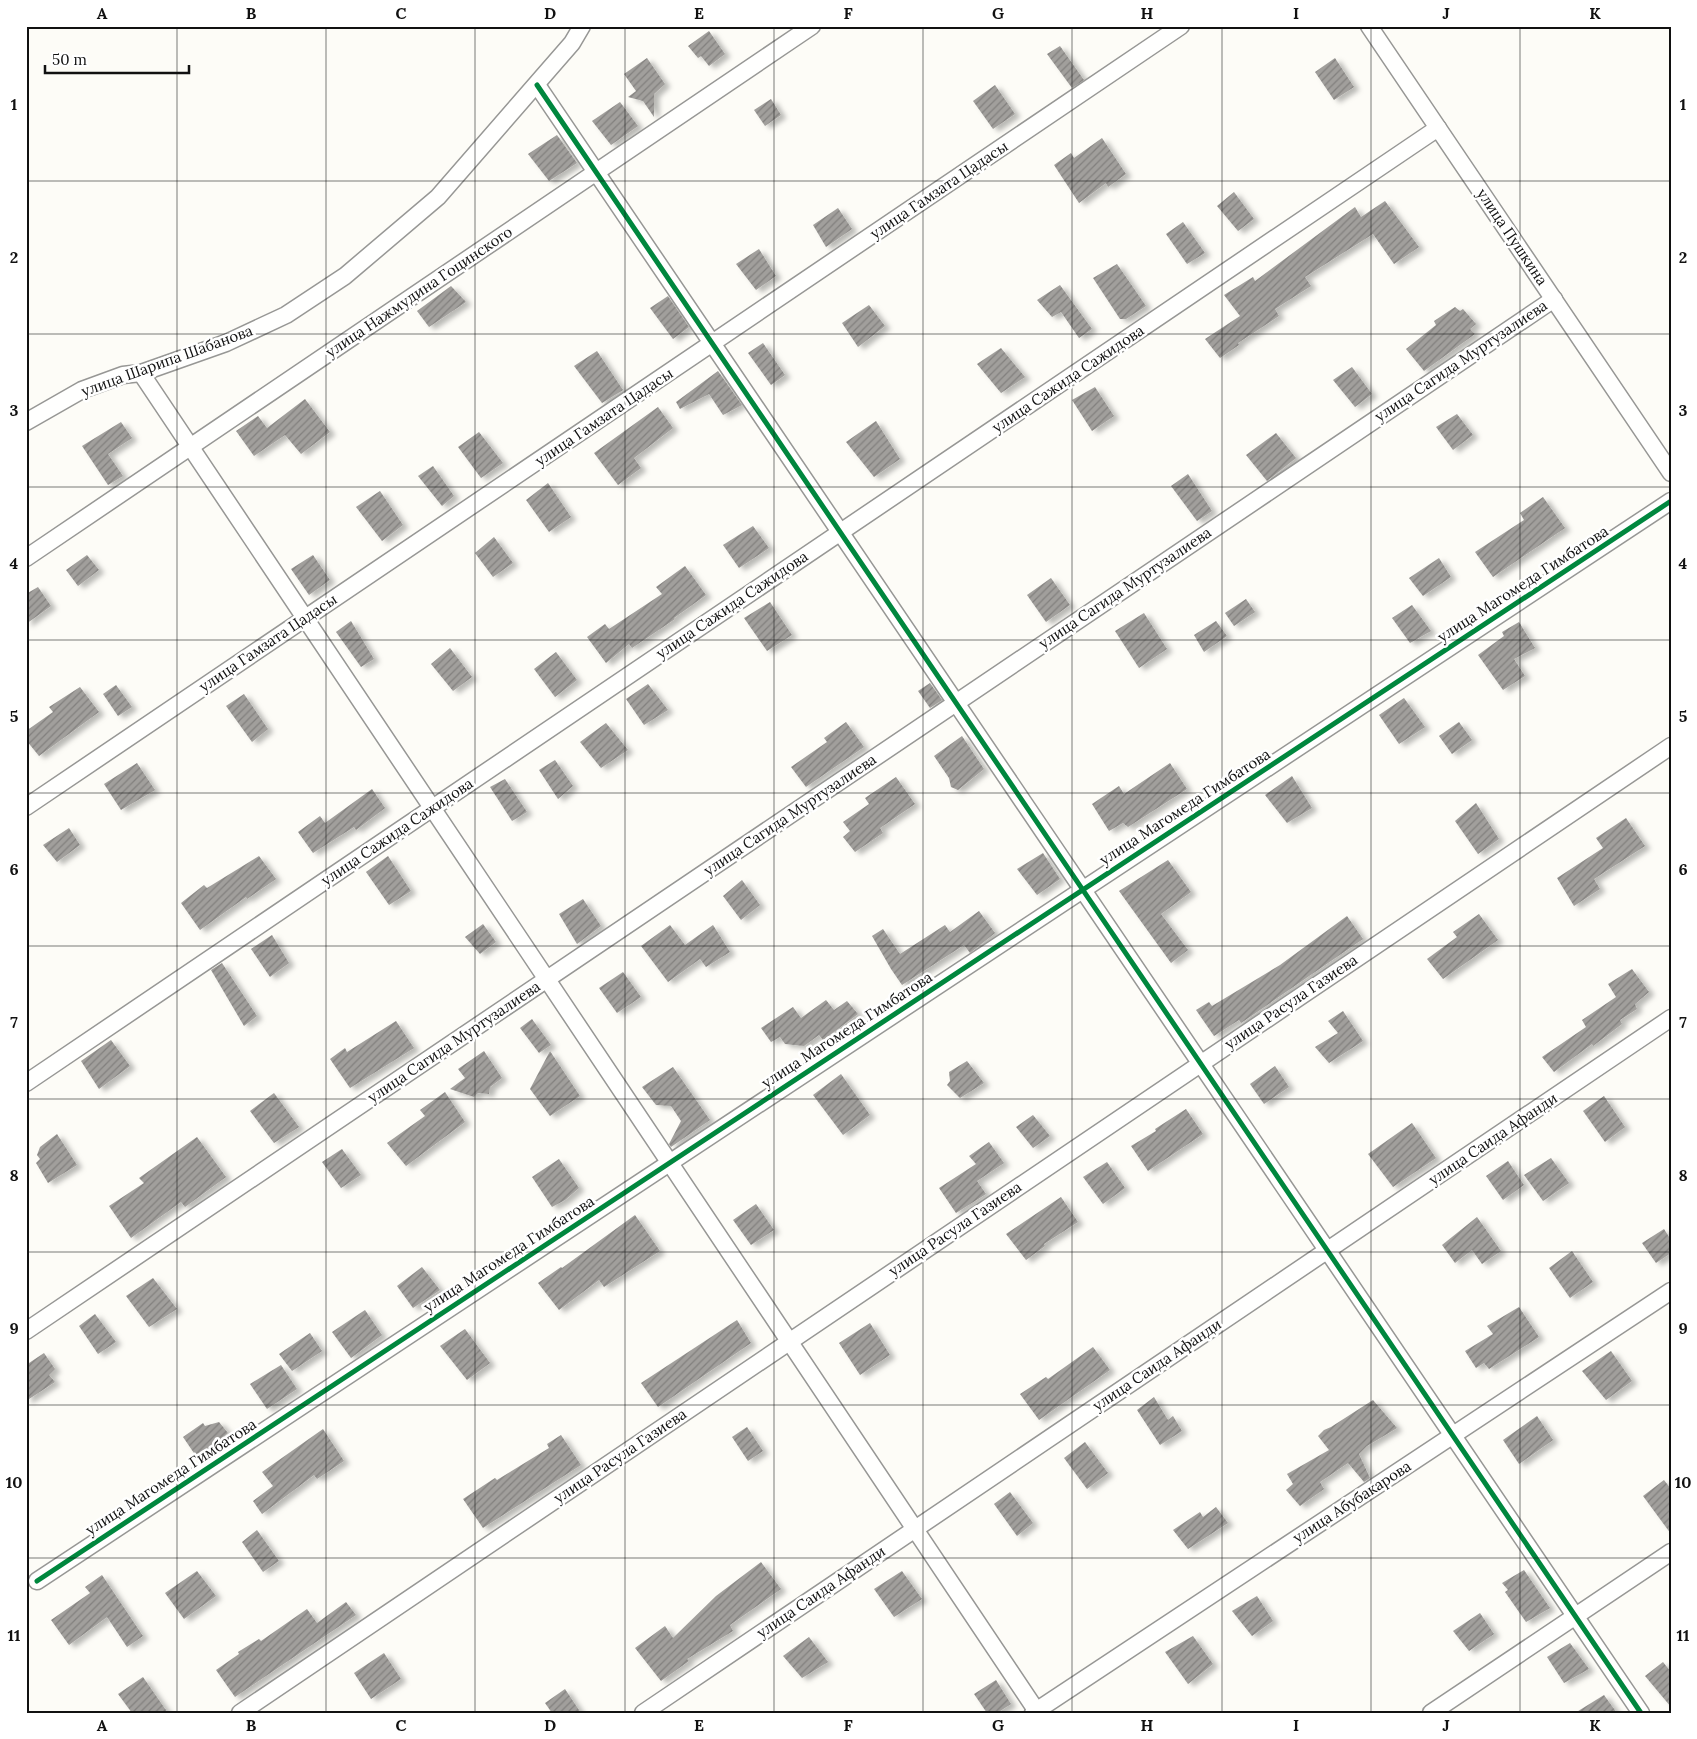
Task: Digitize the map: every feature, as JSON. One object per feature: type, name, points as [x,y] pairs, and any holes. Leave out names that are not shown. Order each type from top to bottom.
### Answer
[{"type":"street","name":"улица Шарипа Шабанова","points":[[26,422],[82,390],[123,375],[141,374],[226,343],[286,315],[345,276],[438,198],[537,85],[572,43],[582,26]]},
{"type":"street","name":"улица Нажмудина Гоцинского","points":[[26,558],[812,26]]},
{"type":"street","name":"улица Гамзата Цадасы","points":[[26,807],[1181,26]]},
{"type":"street","name":"улица Пушкина","points":[[1369,26],[1671,473]]},
{"type":"street","points":[[537,85],[1641,1713]]},
{"type":"street","name":"улица Сажида Сажидова","points":[[26,1083],[1438,128]]},
{"type":"street","name":"улица Сагида Муртузалиева","points":[[26,1331],[1554,299]]},
{"type":"street","points":[[141,374],[1036,1712]]},
{"type":"street","name":"улица Магомеда Гимбатова","points":[[37,1581],[1671,501]]},
{"type":"street","name":"улица Расула Газиева","points":[[240,1713],[1671,746]]},
{"type":"street","name":"улица Саида Афанди","points":[[643,1713],[1671,1018]]},
{"type":"street","name":"улица Абубакарова","points":[[1036,1712],[1671,1291]]},
{"type":"street","points":[[1431,1713],[1671,1552]]},
{"type":"building","points":[[709,31],[725,54],[709,66],[701,56],[698,58],[688,46]]},
{"type":"building","points":[[1060,46],[1084,80],[1072,88],[1047,54]]},
{"type":"building","points":[[647,58],[665,84],[654,94],[654,117],[643,101],[628,97],[636,91],[624,74]]},
{"type":"building","points":[[1335,58],[1354,87],[1334,100],[1315,72]]},
{"type":"building","points":[[995,85],[1015,114],[993,129],[973,101]]},
{"type":"building","points":[[771,99],[781,115],[765,126],[754,110]]},
{"type":"building","points":[[620,102],[638,126],[611,145],[592,121]]},
{"type":"building","points":[[557,135],[577,163],[549,181],[528,154]]},
{"type":"building","points":[[1102,138],[1126,174],[1108,187],[1106,183],[1079,203],[1054,165],[1071,153],[1074,158]]},
{"type":"building","points":[[1234,192],[1254,219],[1238,231],[1217,206]]},
{"type":"building","points":[[1385,201],[1419,247],[1394,264],[1373,234],[1305,277],[1311,286],[1275,309],[1279,316],[1238,343],[1239,345],[1220,358],[1205,339],[1240,316],[1224,295],[1253,277],[1255,281],[1355,207],[1361,217]]},
{"type":"building","points":[[838,208],[852,229],[826,247],[813,225]]},
{"type":"building","points":[[1183,222],[1205,253],[1187,264],[1166,234]]},
{"type":"building","points":[[759,249],[776,276],[756,290],[736,264]]},
{"type":"building","points":[[1117,264],[1146,306],[1126,319],[1120,319],[1093,278]]},
{"type":"building","points":[[1060,285],[1092,329],[1079,338],[1061,312],[1052,317],[1037,300]]},
{"type":"building","points":[[451,286],[466,302],[429,327],[417,311]]},
{"type":"building","points":[[668,296],[689,327],[673,339],[650,308]]},
{"type":"building","points":[[869,305],[885,326],[858,347],[842,323]]},
{"type":"building","points":[[1455,307],[1460,311],[1463,309],[1476,324],[1470,329],[1475,334],[1424,371],[1406,349],[1436,325],[1434,321]]},
{"type":"building","points":[[763,343],[785,375],[771,385],[748,353]]},
{"type":"building","points":[[1001,348],[1025,377],[1001,393],[977,364]]},
{"type":"building","points":[[597,351],[623,390],[602,403],[574,366]]},
{"type":"building","points":[[1352,367],[1372,394],[1355,407],[1333,380]]},
{"type":"building","points":[[718,371],[742,405],[723,415],[709,394],[680,409],[676,402]]},
{"type":"building","points":[[1095,387],[1114,416],[1092,431],[1072,400]]},
{"type":"building","points":[[305,399],[330,432],[301,454],[285,435],[254,456],[236,431],[258,416],[267,428]]},
{"type":"building","points":[[658,407],[673,428],[634,458],[641,468],[618,485],[594,453]]},
{"type":"building","points":[[1457,414],[1473,435],[1453,450],[1436,427]]},
{"type":"building","points":[[876,421],[900,459],[874,477],[846,442]]},
{"type":"building","points":[[121,422],[132,438],[108,454],[123,476],[108,485],[82,446]]},
{"type":"building","points":[[479,432],[503,463],[481,478],[458,447]]},
{"type":"building","points":[[1276,433],[1296,458],[1267,481],[1246,455]]},
{"type":"building","points":[[433,466],[454,496],[442,506],[418,476]]},
{"type":"building","points":[[1188,474],[1212,511],[1197,521],[1171,486]]},
{"type":"building","points":[[548,483],[571,517],[549,532],[526,500]]},
{"type":"building","points":[[380,491],[403,525],[382,541],[356,507]]},
{"type":"building","points":[[1543,497],[1565,528],[1493,577],[1475,552],[1524,520],[1520,513]]},
{"type":"building","points":[[753,526],[769,548],[739,568],[723,545]]},
{"type":"building","points":[[494,537],[513,563],[493,577],[475,553]]},
{"type":"building","points":[[87,555],[99,570],[78,586],[66,570]]},
{"type":"building","points":[[313,555],[330,580],[309,595],[291,569]]},
{"type":"building","points":[[1439,558],[1451,577],[1423,596],[1409,578]]},
{"type":"building","points":[[685,566],[706,595],[632,648],[629,644],[606,663],[587,637],[605,624],[609,629],[662,594],[656,587]]},
{"type":"building","points":[[1051,578],[1070,605],[1046,622],[1027,595]]},
{"type":"building","points":[[38,587],[51,606],[26,624],[26,594]]},
{"type":"building","points":[[1246,599],[1255,612],[1234,626],[1225,613]]},
{"type":"building","points":[[770,602],[792,635],[767,651],[744,618]]},
{"type":"building","points":[[1412,605],[1431,631],[1410,643],[1392,618]]},
{"type":"building","points":[[1144,613],[1167,649],[1139,668],[1115,631]]},
{"type":"building","points":[[351,621],[374,659],[361,667],[336,632]]},
{"type":"building","points":[[1216,621],[1227,636],[1204,652],[1194,635]]},
{"type":"building","points":[[1519,622],[1535,648],[1514,659],[1525,676],[1503,690],[1478,655],[1504,636],[1502,632]]},
{"type":"building","points":[[450,648],[472,677],[453,691],[431,664]]},
{"type":"building","points":[[556,652],[577,680],[555,697],[534,669]]},
{"type":"building","points":[[930,683],[942,700],[930,708],[918,691]]},
{"type":"building","points":[[648,684],[668,710],[644,725],[626,699]]},
{"type":"building","points":[[116,685],[132,707],[118,716],[103,694]]},
{"type":"building","points":[[80,687],[99,712],[39,756],[26,740],[26,731],[53,712],[49,707]]},
{"type":"building","points":[[244,694],[268,729],[252,742],[226,706]]},
{"type":"building","points":[[1404,698],[1425,727],[1399,744],[1379,715]]},
{"type":"building","points":[[846,722],[864,747],[806,787],[791,767],[827,742],[824,738]]},
{"type":"building","points":[[1459,722],[1472,740],[1452,754],[1439,736]]},
{"type":"building","points":[[606,723],[628,750],[601,768],[580,742]]},
{"type":"building","points":[[962,736],[984,769],[958,790],[951,787],[949,778],[934,756]]},
{"type":"building","points":[[555,760],[573,786],[558,799],[539,770]]},
{"type":"building","points":[[137,763],[155,790],[121,810],[104,784]]},
{"type":"building","points":[[1170,763],[1187,789],[1128,827],[1123,823],[1109,831],[1092,804],[1119,786],[1124,794]]},
{"type":"building","points":[[1292,776],[1312,808],[1287,823],[1265,795]]},
{"type":"building","points":[[896,777],[915,804],[880,828],[883,833],[855,852],[843,837],[850,831],[843,822],[869,804],[865,798]]},
{"type":"building","points":[[505,779],[527,812],[512,821],[490,787]]},
{"type":"building","points":[[372,789],[385,808],[356,830],[354,827],[313,853],[298,832],[320,816],[325,823]]},
{"type":"building","points":[[1476,803],[1499,839],[1478,854],[1455,821]]},
{"type":"building","points":[[1626,818],[1645,846],[1594,879],[1600,889],[1574,906],[1557,878],[1603,848],[1596,838]]},
{"type":"building","points":[[69,828],[80,845],[57,862],[43,845]]},
{"type":"building","points":[[1043,853],[1060,879],[1037,895],[1017,869]]},
{"type":"building","points":[[259,856],[276,879],[247,899],[246,897],[200,930],[181,903],[204,885],[207,888]]},
{"type":"building","points":[[388,856],[411,891],[389,905],[366,872]]},
{"type":"building","points":[[1168,860],[1191,892],[1161,914],[1188,950],[1171,963],[1119,891]]},
{"type":"building","points":[[742,880],[760,905],[741,920],[723,896]]},
{"type":"building","points":[[583,899],[601,926],[577,944],[559,914]]},
{"type":"building","points":[[979,911],[995,933],[970,953],[964,945],[902,985],[872,936],[883,929],[900,954],[945,925],[950,932]]},
{"type":"building","points":[[1479,914],[1498,940],[1443,979],[1427,959],[1457,937],[1453,932]]},
{"type":"building","points":[[1347,916],[1363,939],[1241,1023],[1239,1020],[1214,1036],[1196,1010],[1209,1002],[1212,1006],[1280,965]]},
{"type":"building","points":[[483,924],[496,942],[480,954],[465,937]]},
{"type":"building","points":[[670,925],[685,945],[713,925],[730,952],[706,967],[700,959],[668,982],[641,946]]},
{"type":"building","points":[[272,935],[289,963],[270,977],[251,949]]},
{"type":"building","points":[[222,963],[257,1016],[244,1026],[211,970]]},
{"type":"building","points":[[1632,969],[1649,992],[1635,1004],[1637,1009],[1620,1020],[1622,1024],[1554,1072],[1542,1057],[1586,1027],[1582,1020],[1616,997],[1608,984]]},
{"type":"building","points":[[623,972],[641,997],[617,1013],[599,988]]},
{"type":"building","points":[[826,1000],[834,1010],[847,1001],[858,1014],[823,1040],[819,1035],[804,1046],[785,1044],[780,1037],[771,1042],[761,1028],[793,1007],[801,1018]]},
{"type":"building","points":[[1343,1011],[1363,1041],[1329,1063],[1315,1047],[1338,1033],[1328,1021]]},
{"type":"building","points":[[532,1019],[551,1045],[539,1053],[520,1028]]},
{"type":"building","points":[[396,1021],[414,1048],[350,1088],[330,1059],[345,1048],[347,1052]]},
{"type":"building","points":[[111,1040],[130,1066],[99,1089],[81,1061]]},
{"type":"building","points":[[484,1051],[502,1078],[490,1087],[489,1094],[478,1093],[474,1097],[450,1089],[465,1078],[458,1069]]},
{"type":"building","points":[[550,1051],[580,1096],[550,1116],[530,1089]]},
{"type":"building","points":[[967,1061],[984,1083],[960,1098],[947,1085],[950,1081],[949,1072]]},
{"type":"building","points":[[1275,1066],[1289,1087],[1264,1104],[1250,1084]]},
{"type":"building","points":[[673,1067],[710,1120],[671,1147],[669,1144],[681,1121],[671,1106],[656,1105],[642,1087]]},
{"type":"building","points":[[841,1074],[870,1115],[843,1135],[813,1095]]},
{"type":"building","points":[[445,1092],[465,1122],[406,1166],[387,1143],[425,1116],[420,1110]]},
{"type":"building","points":[[274,1093],[299,1127],[274,1143],[250,1111]]},
{"type":"building","points":[[1604,1096],[1625,1127],[1605,1142],[1583,1111]]},
{"type":"building","points":[[1186,1109],[1203,1134],[1148,1171],[1131,1146],[1156,1131],[1155,1129]]},
{"type":"building","points":[[1033,1115],[1050,1136],[1033,1148],[1016,1127]]},
{"type":"building","points":[[1412,1123],[1436,1158],[1393,1187],[1368,1154]]},
{"type":"building","points":[[57,1134],[77,1165],[48,1183],[36,1163],[40,1159],[37,1155],[40,1147]]},
{"type":"building","points":[[197,1137],[226,1177],[185,1207],[181,1202],[131,1238],[109,1206],[144,1183],[139,1178]]},
{"type":"building","points":[[989,1142],[1004,1163],[977,1181],[986,1194],[956,1213],[939,1188],[976,1164],[969,1156]]},
{"type":"building","points":[[342,1149],[361,1175],[341,1188],[322,1162]]},
{"type":"building","points":[[1551,1158],[1569,1183],[1543,1201],[1524,1175]]},
{"type":"building","points":[[559,1159],[579,1188],[565,1200],[552,1207],[532,1177]]},
{"type":"building","points":[[1508,1161],[1524,1185],[1503,1200],[1486,1176]]},
{"type":"building","points":[[1107,1162],[1125,1188],[1103,1204],[1083,1177]]},
{"type":"building","points":[[1061,1197],[1078,1222],[1044,1244],[1045,1246],[1026,1260],[1006,1234]]},
{"type":"building","points":[[756,1204],[774,1230],[751,1245],[733,1220]]},
{"type":"building","points":[[635,1215],[660,1251],[604,1287],[599,1280],[559,1310],[538,1283]]},
{"type":"building","points":[[1477,1217],[1501,1251],[1482,1264],[1472,1250],[1455,1263],[1442,1245]]},
{"type":"building","points":[[1664,1229],[1671,1240],[1671,1253],[1656,1263],[1642,1243]]},
{"type":"building","points":[[1572,1251],[1593,1282],[1570,1298],[1549,1268]]},
{"type":"building","points":[[422,1267],[440,1290],[413,1308],[397,1286]]},
{"type":"building","points":[[153,1278],[177,1309],[149,1327],[126,1296]]},
{"type":"building","points":[[1519,1307],[1539,1337],[1489,1369],[1484,1363],[1476,1368],[1465,1351],[1493,1334],[1487,1326]]},
{"type":"building","points":[[365,1310],[382,1335],[351,1358],[332,1332]]},
{"type":"building","points":[[95,1314],[116,1342],[98,1354],[79,1326]]},
{"type":"building","points":[[737,1320],[751,1343],[658,1407],[641,1383]]},
{"type":"building","points":[[870,1323],[890,1355],[860,1375],[839,1343]]},
{"type":"building","points":[[465,1329],[490,1363],[467,1380],[440,1346]]},
{"type":"building","points":[[310,1333],[322,1351],[292,1371],[279,1354]]},
{"type":"building","points":[[1093,1347],[1110,1370],[1039,1420],[1020,1394],[1046,1377],[1048,1379]]},
{"type":"building","points":[[1611,1351],[1632,1381],[1606,1400],[1582,1371]]},
{"type":"building","points":[[44,1353],[55,1369],[49,1375],[55,1382],[26,1401],[26,1365]]},
{"type":"building","points":[[281,1365],[297,1389],[267,1409],[250,1384]]},
{"type":"building","points":[[1154,1397],[1168,1420],[1173,1416],[1182,1431],[1160,1445],[1137,1410]]},
{"type":"building","points":[[1373,1400],[1397,1428],[1367,1446],[1359,1454],[1370,1478],[1364,1482],[1348,1463],[1320,1482],[1324,1489],[1300,1506],[1286,1490],[1293,1484],[1287,1474],[1329,1450],[1318,1436],[1324,1430]]},
{"type":"building","points":[[1537,1416],[1553,1440],[1519,1464],[1503,1440]]},
{"type":"building","points":[[219,1422],[228,1433],[218,1441],[221,1445],[198,1459],[183,1437],[203,1423],[205,1426]]},
{"type":"building","points":[[747,1427],[763,1451],[748,1461],[732,1437]]},
{"type":"building","points":[[323,1429],[344,1461],[317,1479],[314,1475],[262,1514],[253,1501],[273,1486],[262,1472]]},
{"type":"building","points":[[561,1435],[581,1465],[483,1528],[463,1499],[495,1478],[497,1480],[549,1448],[547,1444]]},
{"type":"building","points":[[1085,1442],[1108,1473],[1087,1489],[1064,1458]]},
{"type":"building","points":[[1664,1480],[1671,1489],[1671,1534],[1643,1496]]},
{"type":"building","points":[[1010,1492],[1033,1523],[1017,1536],[994,1504]]},
{"type":"building","points":[[1216,1507],[1228,1523],[1188,1549],[1173,1530],[1200,1512],[1203,1517]]},
{"type":"building","points":[[257,1530],[279,1561],[263,1572],[242,1542]]},
{"type":"building","points":[[761,1562],[781,1589],[730,1625],[733,1631],[687,1659],[689,1661],[661,1681],[635,1648],[665,1626],[673,1638],[716,1596]]},
{"type":"building","points":[[1524,1570],[1550,1608],[1526,1622],[1505,1592],[1508,1590],[1502,1583]]},
{"type":"building","points":[[197,1571],[216,1596],[184,1619],[165,1593]]},
{"type":"building","points":[[902,1571],[922,1599],[894,1617],[874,1589]]},
{"type":"building","points":[[102,1575],[143,1636],[127,1647],[107,1617],[69,1645],[51,1620],[90,1593],[85,1587]]},
{"type":"building","points":[[1257,1596],[1273,1621],[1252,1636],[1232,1611]]},
{"type":"building","points":[[346,1602],[356,1615],[235,1697],[216,1670],[239,1654],[238,1652],[259,1639],[261,1641],[307,1609],[317,1623]]},
{"type":"building","points":[[1480,1613],[1494,1634],[1469,1651],[1453,1631]]},
{"type":"building","points":[[1193,1636],[1213,1664],[1188,1684],[1165,1652]]},
{"type":"building","points":[[809,1637],[828,1662],[802,1678],[783,1656]]},
{"type":"building","points":[[1570,1643],[1589,1669],[1564,1683],[1547,1657]]},
{"type":"building","points":[[384,1653],[401,1679],[371,1699],[354,1673]]},
{"type":"building","points":[[1663,1662],[1671,1672],[1671,1707],[1645,1676]]},
{"type":"building","points":[[143,1677],[168,1713],[132,1713],[118,1694]]},
{"type":"building","points":[[996,1680],[1011,1704],[997,1713],[987,1713],[974,1694]]},
{"type":"building","points":[[565,1689],[581,1713],[552,1713],[545,1703]]},
{"type":"building","points":[[1604,1695],[1617,1713],[1575,1713]]},
{"type":"cycle path","points":[[537,85],[1641,1713]]},
{"type":"cycle path","points":[[37,1581],[1671,501]]}]
